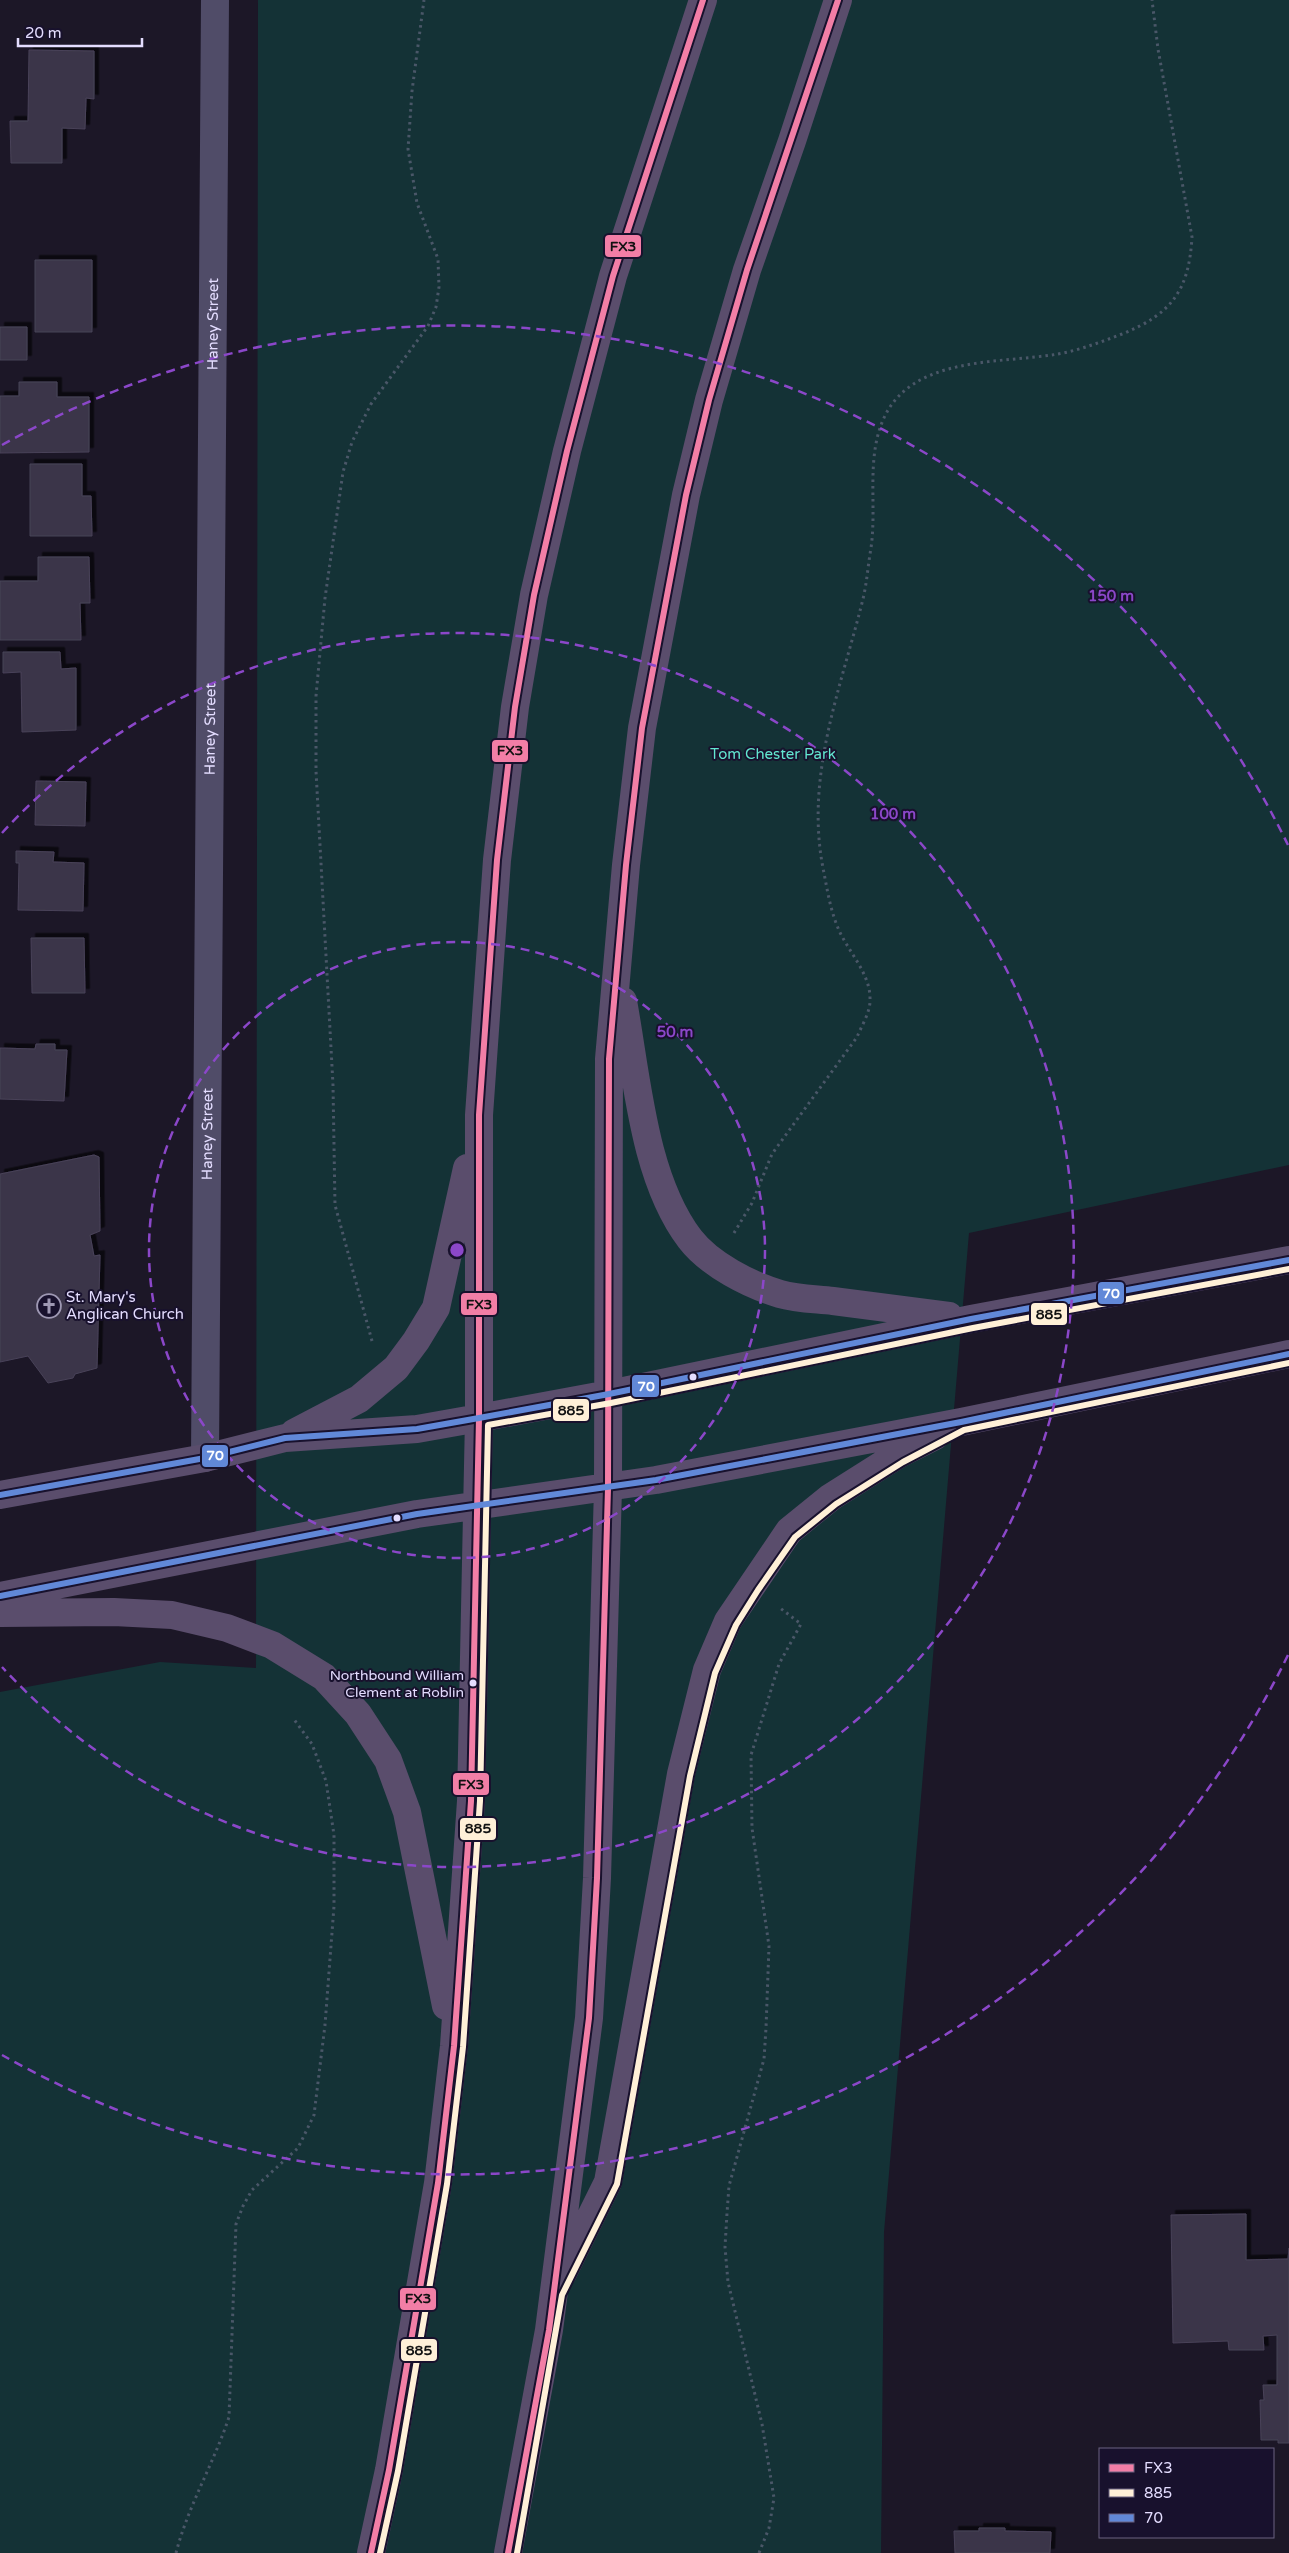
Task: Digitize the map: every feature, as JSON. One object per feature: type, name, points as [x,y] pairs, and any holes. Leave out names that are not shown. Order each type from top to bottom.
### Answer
[{"type":"main road","points":[[371,2553],[389,2470],[438,2183],[454,2046],[471,1801],[479,1418],[479,1116],[497,860],[515,707],[534,595],[613,276],[703,0]]},
{"type":"main road","points":[[508,2553],[554,2292],[589,2018],[597,1878],[608,1488],[609,1059],[626,865],[642,728],[686,495],[747,270],[838,0]]},
{"type":"main road","points":[[617,966],[647,1133],[659,1183],[675,1216],[691,1241],[716,1262],[744,1279],[781,1294],[971,1319]]},
{"type":"main road","points":[[285,1438],[359,1398],[396,1368],[436,1308],[479,1116]]},
{"type":"main road","points":[[0,1495],[205,1458],[285,1438],[417,1429],[479,1418],[609,1394],[971,1319],[1289,1260]]},
{"type":"main road","points":[[0,1596],[417,1514],[608,1488],[961,1422],[1289,1354]]},
{"type":"main road","points":[[554,2292],[608,2182],[681,1774],[707,1670],[728,1621],[789,1531],[831,1497],[899,1454],[961,1422]]},
{"type":"main road","points":[[0,1613],[114,1612],[172,1615],[226,1628],[272,1645],[324,1677],[358,1714],[388,1760],[407,1812],[454,2046]]},
{"type":"street","name":"Haney Street","points":[[205,1458],[214,0]]},
{"type":"path","points":[[396,1368],[376,1354],[335,1205],[333,1085],[316,771],[316,696],[325,598],[344,472],[352,442],[370,404],[428,326],[436,307],[440,287],[438,259],[417,202],[408,150],[412,91],[424,0]]},
{"type":"path","points":[[716,1262],[752,1204],[772,1154],[857,1037],[866,1016],[870,998],[867,982],[837,927],[829,899],[820,852],[817,805],[828,726],[863,597],[872,541],[875,452],[882,421],[894,401],[914,382],[935,373],[966,366],[1058,354],[1095,345],[1133,330],[1160,315],[1179,293],[1191,265],[1192,238],[1158,49],[1152,0]]},
{"type":"path","points":[[751,1585],[801,1624],[779,1664],[751,1755],[752,1828],[769,1946],[766,2028],[764,2058],[729,2186],[727,2213],[728,2282],[762,2424],[774,2498],[769,2528],[759,2553]]},
{"type":"path","points":[[176,2553],[182,2531],[220,2444],[229,2417],[236,2224],[252,2190],[298,2148],[314,2115],[325,2025],[334,1906],[334,1835],[326,1781],[312,1744],[293,1718]]},
{"type":"green space","name":"Tom Chester Park","points":[[258,0],[1289,0],[1289,1165],[969,1233],[884,2232],[881,2553],[0,2553],[0,1692],[160,1662],[256,1668]]},
{"type":"building","points":[[29,50],[94,51],[94,99],[86,98],[85,129],[62,128],[62,163],[11,163],[10,121],[28,121]]},
{"type":"building","points":[[35,260],[92,260],[92,332],[35,332]]},
{"type":"building","points":[[0,327],[27,327],[27,360],[0,360]]},
{"type":"building","points":[[19,382],[57,382],[57,397],[89,397],[89,452],[0,453],[0,396],[19,396]]},
{"type":"building","points":[[30,464],[82,464],[82,496],[91,496],[92,536],[30,536]]},
{"type":"building","points":[[38,557],[89,557],[90,603],[80,603],[81,640],[0,640],[0,581],[38,581]]},
{"type":"building","points":[[3,652],[60,652],[61,669],[76,668],[76,730],[22,732],[21,672],[3,673]]},
{"type":"building","points":[[36,781],[86,782],[85,826],[35,825]]},
{"type":"building","points":[[16,851],[54,852],[53,862],[84,863],[83,911],[18,910],[19,863],[16,863]]},
{"type":"building","points":[[31,938],[84,938],[85,993],[32,993]]},
{"type":"building","points":[[36,1044],[55,1044],[55,1050],[67,1050],[64,1101],[0,1099],[0,1048],[35,1049]]},
{"type":"building","name":"St. Mary's Anglican Church","points":[[94,1155],[99,1157],[100,1231],[90,1235],[94,1256],[100,1255],[97,1368],[75,1374],[73,1378],[48,1383],[28,1356],[0,1362],[0,1174]]},
{"type":"building","points":[[1246,2214],[1246,2260],[1288,2259],[1289,2248],[1289,2443],[1278,2443],[1278,2440],[1261,2440],[1260,2400],[1264,2400],[1263,2385],[1277,2385],[1277,2335],[1263,2336],[1264,2350],[1229,2350],[1228,2341],[1173,2343],[1171,2215]]},
{"type":"building","points":[[979,2528],[1005,2528],[1005,2531],[1051,2532],[1050,2553],[955,2553],[954,2531],[979,2531]]},
{"type":"transit line","name":"FX3","points":[[371,2553],[389,2470],[438,2183],[454,2046],[471,1801],[479,1418],[479,1115],[497,860],[515,707],[534,595],[567,451],[613,276],[703,0]]},
{"type":"transit line","name":"FX3","points":[[508,2553],[549,2330],[589,2018],[597,1878],[608,1488],[609,1059],[626,865],[642,728],[686,495],[709,400],[747,270],[838,0]]},
{"type":"transit line","name":"70","points":[[0,1495],[205,1458],[285,1438],[417,1429],[479,1418],[609,1394],[971,1319],[1289,1260]]},
{"type":"transit line","name":"885","points":[[380,2553],[398,2471],[447,2184],[463,2047],[480,1801],[488,1425],[611,1403],[973,1328],[1289,1269]]},
{"type":"transit line","name":"70","points":[[0,1596],[417,1514],[656,1480],[961,1422],[1289,1354]]},
{"type":"transit line","name":"885","points":[[517,2553],[562,2295],[617,2184],[690,1776],[715,1673],[736,1625],[758,1590],[795,1537],[836,1504],[903,1462],[964,1430],[1289,1363]]},
{"type":"place","name":"St. Mary's Anglican Church","points":[[49,1306]]},
{"type":"place","name":"Northbound William Clement at Roblin","points":[[473,1683]]}]
